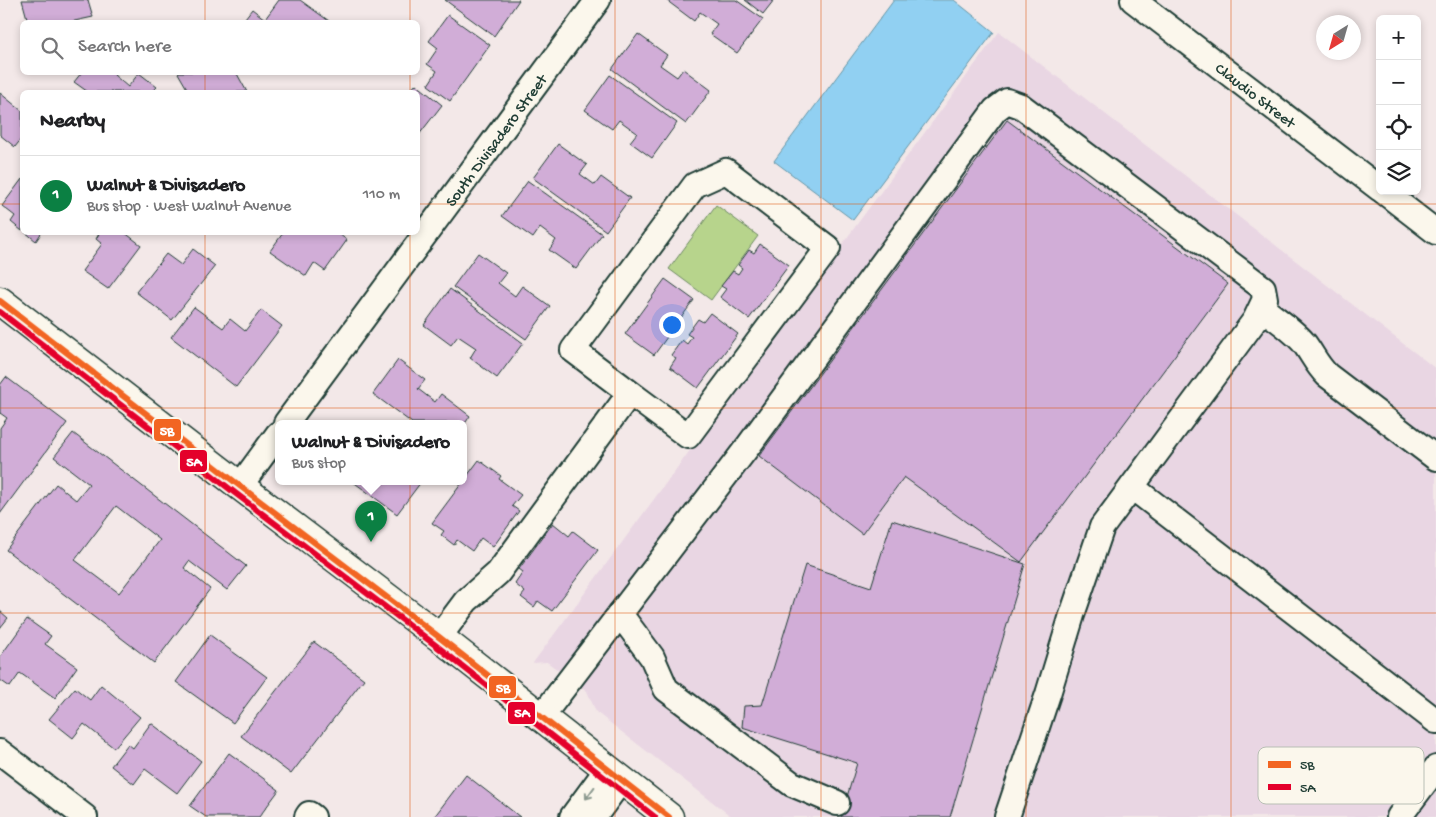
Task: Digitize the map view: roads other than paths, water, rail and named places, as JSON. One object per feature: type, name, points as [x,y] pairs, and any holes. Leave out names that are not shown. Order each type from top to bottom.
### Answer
[{"type":"main road","points":[[0,301],[542,716],[669,817]]},
{"type":"street","name":"South Divisadero Street","points":[[288,420],[598,0]]},
{"type":"street","name":"Claudio Street","points":[[1133,0],[1376,186]]},
{"type":"street","points":[[542,716],[754,437],[996,110],[1007,101],[1021,106],[1262,288],[1265,299],[1255,320],[1102,527],[1007,817]]},
{"type":"street","points":[[726,171],[828,248],[688,436],[630,393],[573,350],[695,185],[726,171]]},
{"type":"street","points":[[1388,195],[1436,232]]},
{"type":"street","points":[[1262,308],[1290,330],[1304,344],[1318,366],[1327,375],[1436,458]]},
{"type":"street","points":[[439,637],[466,602],[498,573],[630,393]]},
{"type":"street","points":[[240,486],[275,438]]},
{"type":"street","points":[[1132,487],[1436,721]]},
{"type":"street","points":[[620,614],[652,656],[666,689],[792,784],[838,803]]},
{"type":"street","points":[[0,752],[85,817]]},
{"type":"street","points":[[1424,784],[1436,768]]},
{"type":"street","points":[[572,817],[615,774]]},
{"type":"street","points":[[594,817],[615,774]]},
{"type":"street","points":[[1399,817],[1409,804]]},
{"type":"street","points":[[306,817],[309,814],[313,817]]},
{"type":"water","points":[[894,0],[954,0],[994,32],[853,220],[774,161]]},
{"type":"place","name":"Walnut & Divisadero","points":[[371,542]]}]
